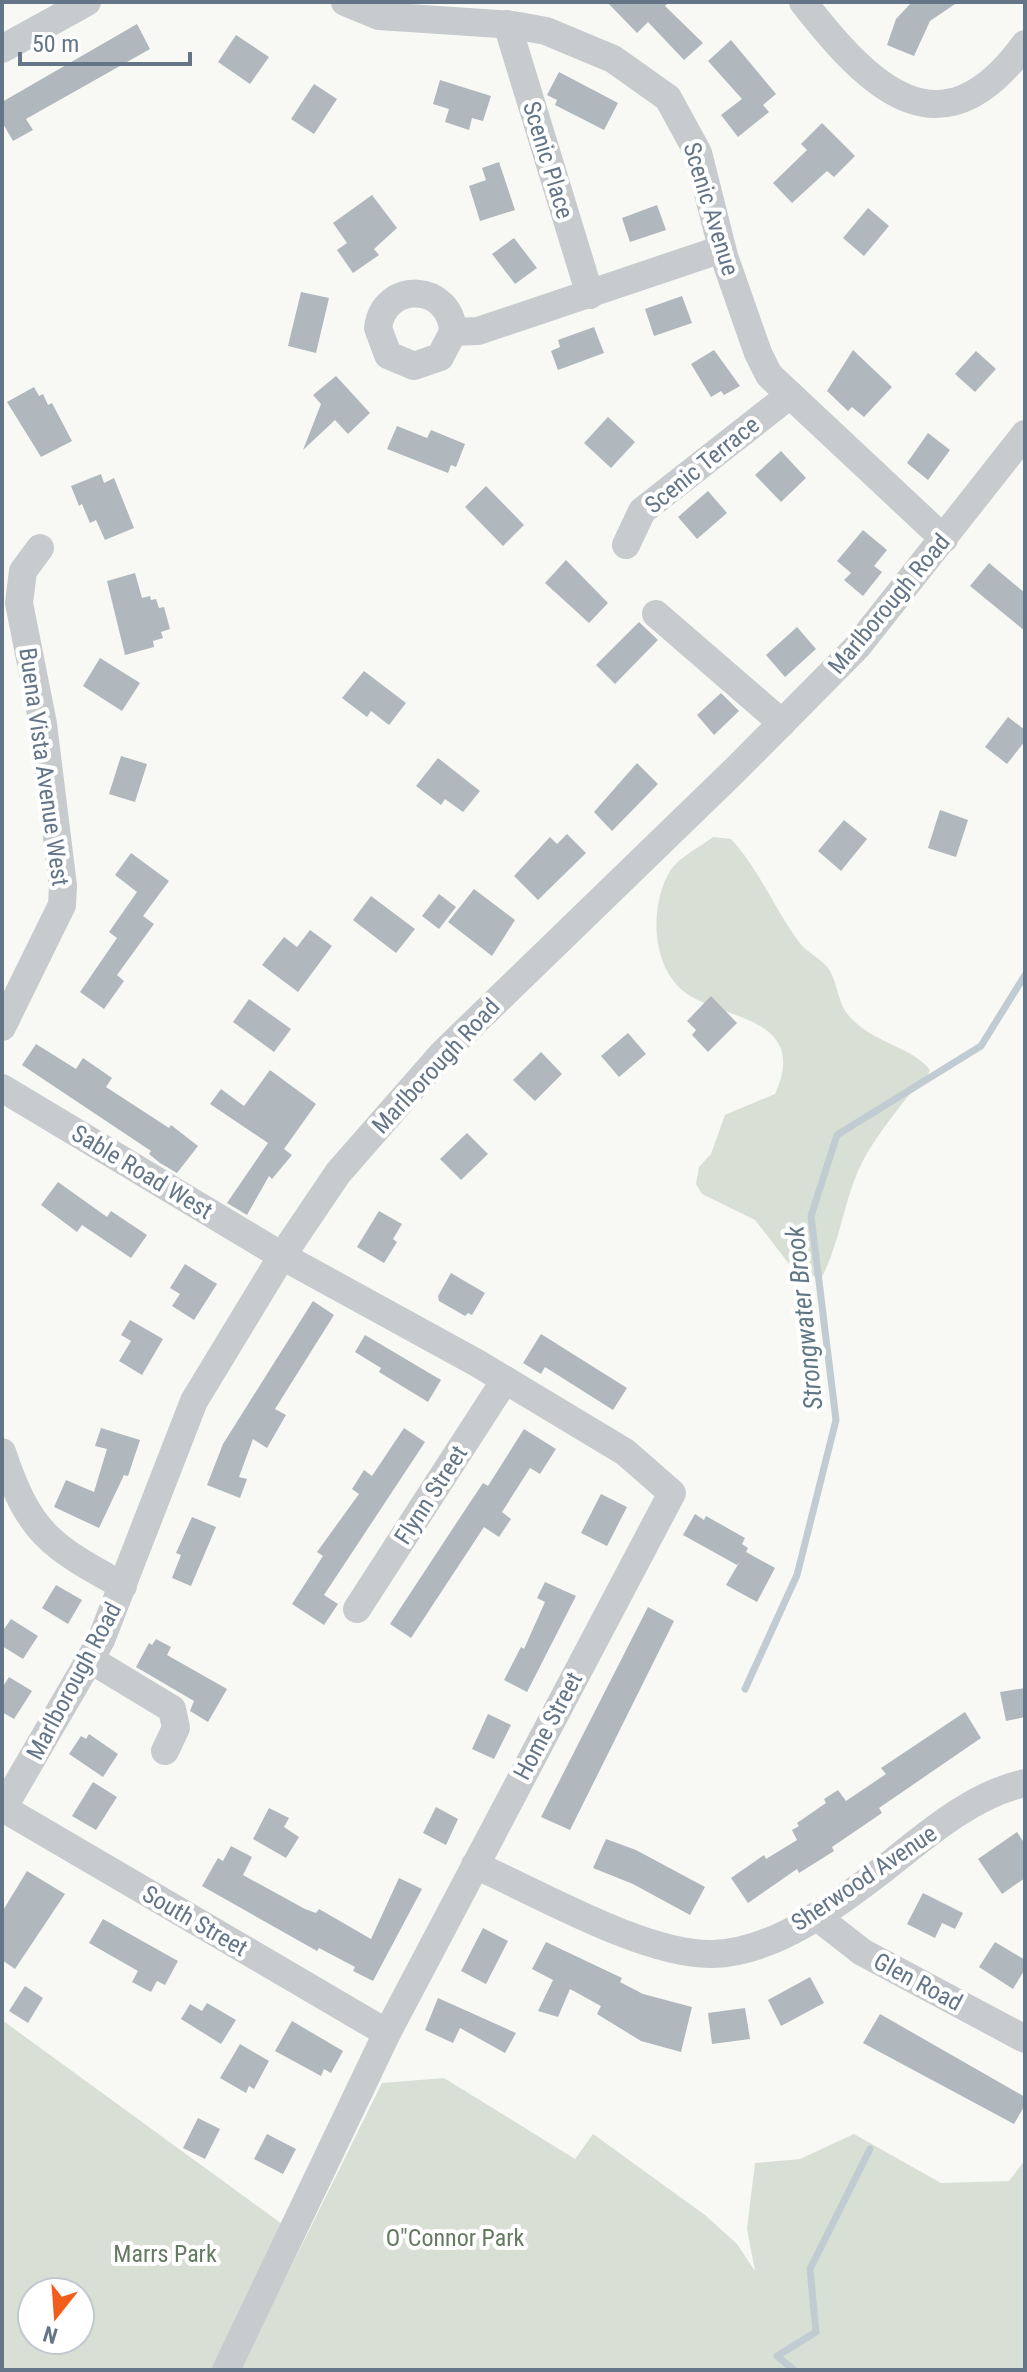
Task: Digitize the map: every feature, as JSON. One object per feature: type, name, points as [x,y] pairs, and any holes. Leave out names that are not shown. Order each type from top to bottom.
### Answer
[{"type":"street","points":[[2,49],[87,2]]},
{"type":"street","name":"Scenic Avenue","points":[[345,2],[379,16],[507,24],[546,31],[582,44],[643,77],[668,98],[698,153],[722,249],[758,353],[769,375],[944,539]]},
{"type":"street","points":[[803,2],[832,39],[875,82],[901,98],[928,104],[954,101],[985,87],[1010,65],[1025,44]]},
{"type":"street","name":"Scenic Place","points":[[507,24],[590,295]]},
{"type":"street","points":[[453,332],[490,328],[722,249]]},
{"type":"street","name":"Scenic Terrace","points":[[626,545],[642,511],[790,395]]},
{"type":"street","name":"Marlborough Road","points":[[3,1809],[91,1660],[194,1401],[282,1256],[338,1173],[443,1053],[782,723],[869,634],[1025,434]]},
{"type":"street","name":"Buena Vista Avenue West","points":[[2,1027],[62,905],[63,886],[43,724],[19,603],[23,571],[40,548]]},
{"type":"street","points":[[656,614],[782,723]]},
{"type":"street","name":"Sable Road West","points":[[2,1088],[282,1256]]},
{"type":"street","name":"Home Street","points":[[226,2370],[387,2033],[672,1493],[625,1452],[505,1380],[282,1256]]},
{"type":"street","name":"Flynn Street","points":[[357,1609],[505,1380]]},
{"type":"street","points":[[2,1452],[14,1488],[39,1532],[81,1564],[123,1586]]},
{"type":"street","points":[[91,1660],[172,1709],[176,1728],[165,1751]]},
{"type":"street","name":"Sherwood Avenue","points":[[475,1865],[622,1931],[688,1952],[713,1954],[751,1946],[816,1916],[959,1813],[1025,1783]]},
{"type":"street","name":"South Street","points":[[3,1809],[387,2033]]},
{"type":"street","name":"Glen Road","points":[[816,1916],[862,1952],[1025,2039]]},
{"type":"green space","points":[[713,837],[731,839],[741,851],[799,942],[830,971],[849,1016],[870,1033],[923,1062],[930,1070],[889,1121],[861,1165],[821,1279],[793,1269],[755,1220],[702,1194],[696,1184],[699,1167],[711,1154],[725,1115],[775,1094],[783,1070],[782,1051],[774,1037],[745,1019],[692,997],[678,986],[661,957],[656,921],[663,886],[678,862]]},
{"type":"green space","name":"Marrs Park","points":[[2,2020],[282,2224],[212,2370],[2,2370]]},
{"type":"green space","name":"O\"Connor Park","points":[[444,2078],[575,2159],[593,2134],[705,2215],[737,2244],[755,2271],[747,2229],[755,2163],[800,2159],[854,2134],[941,2183],[1009,2181],[1025,2160],[1025,2370],[240,2370],[382,2083]]},
{"type":"building","points":[[607,2],[669,2],[665,6],[703,43],[684,60],[648,22],[637,33]]},
{"type":"building","points":[[912,2],[958,2],[930,21],[914,56],[887,45],[896,19]]},
{"type":"building","points":[[137,24],[150,49],[26,119],[33,130],[13,141],[2,122],[2,102]]},
{"type":"building","points":[[236,35],[269,57],[250,84],[218,62]]},
{"type":"building","points":[[731,40],[776,94],[763,105],[769,112],[738,137],[721,115],[742,99],[708,61]]},
{"type":"building","points":[[559,72],[618,103],[604,130],[555,105],[557,100],[547,95]]},
{"type":"building","points":[[440,80],[491,96],[483,121],[472,118],[469,130],[445,122],[449,109],[433,104]]},
{"type":"building","points":[[314,84],[337,99],[314,134],[291,119]]},
{"type":"building","points":[[822,123],[855,156],[834,177],[827,171],[792,203],[773,183],[807,150],[801,144]]},
{"type":"building","points":[[499,162],[515,210],[480,221],[469,186],[486,180],[482,168]]},
{"type":"building","points":[[372,195],[397,228],[374,249],[379,255],[353,273],[337,250],[347,243],[333,223]]},
{"type":"building","points":[[657,205],[666,230],[630,242],[622,218]]},
{"type":"building","points":[[868,208],[889,226],[864,256],[843,238]]},
{"type":"building","points":[[514,238],[537,268],[515,284],[492,254]]},
{"type":"building","points":[[301,292],[329,298],[316,353],[288,346]]},
{"type":"building","points":[[682,296],[692,323],[654,336],[645,309]]},
{"type":"building","points":[[594,327],[604,353],[558,370],[551,351],[560,347],[558,340]]},
{"type":"building","points":[[714,350],[740,386],[724,395],[721,391],[711,397],[691,364]]},
{"type":"building","points":[[853,350],[892,387],[864,417],[852,407],[848,411],[827,391]]},
{"type":"building","points":[[976,351],[996,369],[975,392],[955,374]]},
{"type":"building","points":[[336,376],[370,413],[348,434],[335,420],[303,450],[321,404],[313,395]]},
{"type":"building","points":[[34,387],[39,396],[43,394],[48,405],[52,403],[72,441],[41,457],[7,402]]},
{"type":"building","points":[[608,417],[635,442],[611,468],[584,443]]},
{"type":"building","points":[[397,426],[427,438],[431,430],[465,444],[456,467],[451,465],[448,473],[387,449]]},
{"type":"building","points":[[928,433],[950,450],[928,480],[907,463]]},
{"type":"building","points":[[781,451],[806,478],[781,502],[755,475]]},
{"type":"building","points":[[101,474],[104,483],[114,478],[134,528],[105,540],[96,520],[90,523],[82,504],[79,506],[71,486]]},
{"type":"building","points":[[486,486],[524,525],[503,546],[465,507]]},
{"type":"building","points":[[708,491],[727,513],[697,539],[678,517]]},
{"type":"building","points":[[863,530],[887,550],[874,566],[882,572],[863,596],[844,580],[851,573],[837,561]]},
{"type":"building","points":[[566,560],[608,603],[589,623],[545,583]]},
{"type":"building","points":[[989,563],[1025,593],[1025,631],[970,586]]},
{"type":"building","points":[[135,573],[142,598],[150,596],[151,600],[156,599],[159,608],[164,607],[170,629],[161,632],[163,638],[153,641],[154,647],[125,655],[107,581]]},
{"type":"building","points":[[639,622],[658,640],[615,684],[596,665]]},
{"type":"building","points":[[797,627],[816,649],[785,677],[766,655]]},
{"type":"building","points":[[100,658],[140,683],[122,711],[83,686]]},
{"type":"building","points":[[364,671],[406,703],[389,725],[371,711],[367,717],[342,698]]},
{"type":"building","points":[[721,693],[739,711],[714,735],[697,715]]},
{"type":"building","points":[[1008,717],[1025,730],[1025,741],[1007,764],[985,747]]},
{"type":"building","points":[[121,756],[147,764],[135,802],[109,794]]},
{"type":"building","points":[[438,758],[480,791],[463,812],[445,799],[441,805],[416,786]]},
{"type":"building","points":[[637,763],[658,784],[612,831],[594,812]]},
{"type":"building","points":[[940,810],[968,820],[956,857],[928,848]]},
{"type":"building","points":[[844,820],[867,839],[841,871],[818,851]]},
{"type":"building","points":[[567,834],[586,853],[538,900],[514,876],[550,837],[557,844]]},
{"type":"building","points":[[131,853],[169,881],[143,916],[154,924],[117,975],[124,981],[104,1009],[80,992],[117,938],[109,932],[137,892],[115,875]]},
{"type":"building","points":[[474,889],[515,920],[492,956],[448,922]]},
{"type":"building","points":[[439,894],[456,907],[439,929],[422,916]]},
{"type":"building","points":[[371,896],[415,929],[396,953],[353,920]]},
{"type":"building","points":[[310,930],[332,946],[298,992],[262,965],[284,937],[297,947]]},
{"type":"building","points":[[711,996],[737,1023],[708,1052],[692,1035],[696,1030],[687,1021]]},
{"type":"building","points":[[249,999],[291,1029],[274,1052],[233,1022]]},
{"type":"building","points":[[628,1033],[646,1054],[619,1077],[601,1056]]},
{"type":"building","points":[[36,1044],[76,1069],[83,1058],[112,1078],[106,1087],[169,1128],[171,1125],[198,1146],[177,1173],[160,1163],[149,1154],[151,1151],[22,1065]]},
{"type":"building","points":[[541,1052],[562,1074],[535,1101],[513,1080]]},
{"type":"building","points":[[270,1070],[316,1104],[284,1149],[292,1155],[272,1179],[269,1176],[247,1215],[227,1203],[268,1143],[210,1104],[221,1089],[244,1106]]},
{"type":"building","points":[[467,1133],[488,1154],[461,1180],[440,1159]]},
{"type":"building","points":[[58,1182],[107,1217],[111,1211],[147,1235],[131,1258],[82,1225],[77,1232],[41,1205]]},
{"type":"building","points":[[379,1211],[402,1224],[393,1239],[397,1242],[384,1263],[357,1247]]},
{"type":"building","points":[[185,1264],[217,1284],[194,1320],[172,1306],[180,1294],[170,1288]]},
{"type":"building","points":[[451,1273],[485,1293],[472,1315],[468,1313],[465,1316],[439,1301],[438,1296]]},
{"type":"building","points":[[313,1301],[334,1315],[275,1409],[286,1415],[267,1448],[253,1439],[239,1477],[247,1479],[240,1498],[207,1485],[223,1444]]},
{"type":"building","points":[[130,1320],[163,1339],[142,1375],[119,1361],[131,1341],[121,1335]]},
{"type":"building","points":[[541,1334],[627,1388],[613,1410],[545,1367],[541,1374],[523,1363]]},
{"type":"building","points":[[365,1335],[441,1380],[428,1402],[379,1372],[381,1368],[355,1352]]},
{"type":"building","points":[[101,1428],[140,1440],[128,1476],[124,1475],[99,1528],[54,1507],[66,1480],[94,1492],[107,1449],[95,1446]]},
{"type":"building","points":[[404,1428],[425,1442],[324,1595],[338,1604],[324,1625],[292,1604],[323,1556],[317,1552],[359,1494],[352,1489],[364,1470],[372,1476]]},
{"type":"building","points":[[524,1429],[556,1449],[540,1474],[530,1468],[502,1512],[511,1519],[499,1537],[484,1527],[411,1638],[390,1624],[483,1483],[488,1486]]},
{"type":"building","points":[[601,1494],[627,1507],[607,1546],[581,1533]]},
{"type":"building","points":[[695,1514],[704,1520],[706,1516],[745,1538],[742,1544],[748,1548],[746,1552],[775,1568],[757,1602],[726,1585],[740,1561],[737,1565],[683,1535]]},
{"type":"building","points":[[192,1517],[216,1527],[191,1586],[172,1578],[181,1555],[176,1553]]},
{"type":"building","points":[[545,1582],[576,1596],[527,1692],[504,1680],[521,1647],[524,1649],[545,1602],[537,1598]]},
{"type":"building","points":[[56,1585],[82,1600],[68,1624],[42,1608]]},
{"type":"building","points":[[648,1607],[674,1621],[570,1830],[541,1817]]},
{"type":"building","points":[[11,1619],[38,1636],[23,1659],[2,1646],[2,1632]]},
{"type":"building","points":[[156,1639],[171,1647],[167,1655],[227,1689],[208,1722],[190,1711],[194,1701],[136,1667],[149,1643],[152,1645]]},
{"type":"building","points":[[9,1677],[32,1691],[14,1719],[2,1712],[2,1688]]},
{"type":"building","points":[[1025,1688],[1025,1717],[1006,1721],[1000,1692]]},
{"type":"building","points":[[965,1712],[981,1738],[879,1808],[882,1813],[832,1847],[834,1851],[799,1873],[797,1869],[748,1903],[731,1878],[764,1855],[766,1859],[797,1840],[792,1830],[826,1803],[824,1799],[838,1790],[846,1801],[886,1774],[881,1768]]},
{"type":"building","points":[[488,1714],[511,1725],[494,1759],[472,1749]]},
{"type":"building","points":[[89,1734],[118,1754],[103,1777],[69,1754],[81,1736],[86,1739]]},
{"type":"building","points":[[93,1782],[117,1797],[96,1830],[72,1816]]},
{"type":"building","points":[[436,1807],[458,1819],[446,1845],[423,1833]]},
{"type":"building","points":[[269,1808],[289,1818],[284,1827],[299,1837],[286,1858],[253,1839]]},
{"type":"building","points":[[1017,1832],[1025,1844],[1025,1878],[1002,1894],[978,1859]]},
{"type":"building","points":[[606,1839],[636,1850],[705,1887],[690,1915],[633,1884],[593,1868]]},
{"type":"building","points":[[231,1846],[252,1857],[243,1875],[305,1909],[316,1913],[319,1909],[371,1939],[399,1878],[422,1889],[373,1981],[353,1971],[355,1967],[319,1948],[317,1951],[202,1886],[218,1858],[223,1861]]},
{"type":"building","points":[[27,1871],[65,1894],[15,1969],[2,1960],[2,1912]]},
{"type":"building","points":[[923,1893],[963,1913],[955,1929],[942,1923],[935,1938],[907,1924]]},
{"type":"building","points":[[103,1919],[178,1961],[165,1985],[157,1981],[151,1992],[132,1982],[138,1971],[89,1943]]},
{"type":"building","points":[[483,1928],[508,1941],[486,1984],[461,1971]]},
{"type":"building","points":[[546,1942],[622,1978],[620,1982],[643,1994],[692,2007],[681,2052],[641,2041],[597,2014],[601,2006],[570,1989],[558,2017],[538,2011],[553,1980],[532,1969]]},
{"type":"building","points":[[995,1942],[1025,1960],[1025,1969],[1013,1989],[979,1967]]},
{"type":"building","points":[[810,1977],[824,2003],[781,2026],[768,2000]]},
{"type":"building","points":[[25,1986],[43,1998],[28,2023],[9,2011]]},
{"type":"building","points":[[438,1998],[516,2033],[505,2053],[460,2028],[453,2043],[425,2030]]},
{"type":"building","points":[[207,2003],[236,2020],[221,2044],[181,2019],[190,2004],[202,2011]]},
{"type":"building","points":[[745,2008],[750,2039],[712,2044],[708,2013]]},
{"type":"building","points":[[880,2014],[1025,2097],[1025,2105],[1014,2124],[863,2043]]},
{"type":"building","points":[[292,2021],[343,2051],[331,2073],[324,2069],[321,2076],[275,2051]]},
{"type":"building","points":[[240,2044],[269,2061],[254,2089],[249,2086],[246,2093],[220,2078]]},
{"type":"building","points":[[198,2118],[220,2129],[205,2159],[183,2148]]},
{"type":"building","points":[[267,2134],[296,2149],[283,2174],[254,2159]]},
{"type":"waterway","name":"Strongwater Brook","points":[[745,1689],[797,1575],[836,1420],[811,1216],[837,1135],[981,1046],[1025,975]]},
{"type":"waterway","name":"Strongwater Brook","points":[[794,2370],[777,2356],[816,2332],[810,2269],[870,2149]]}]
